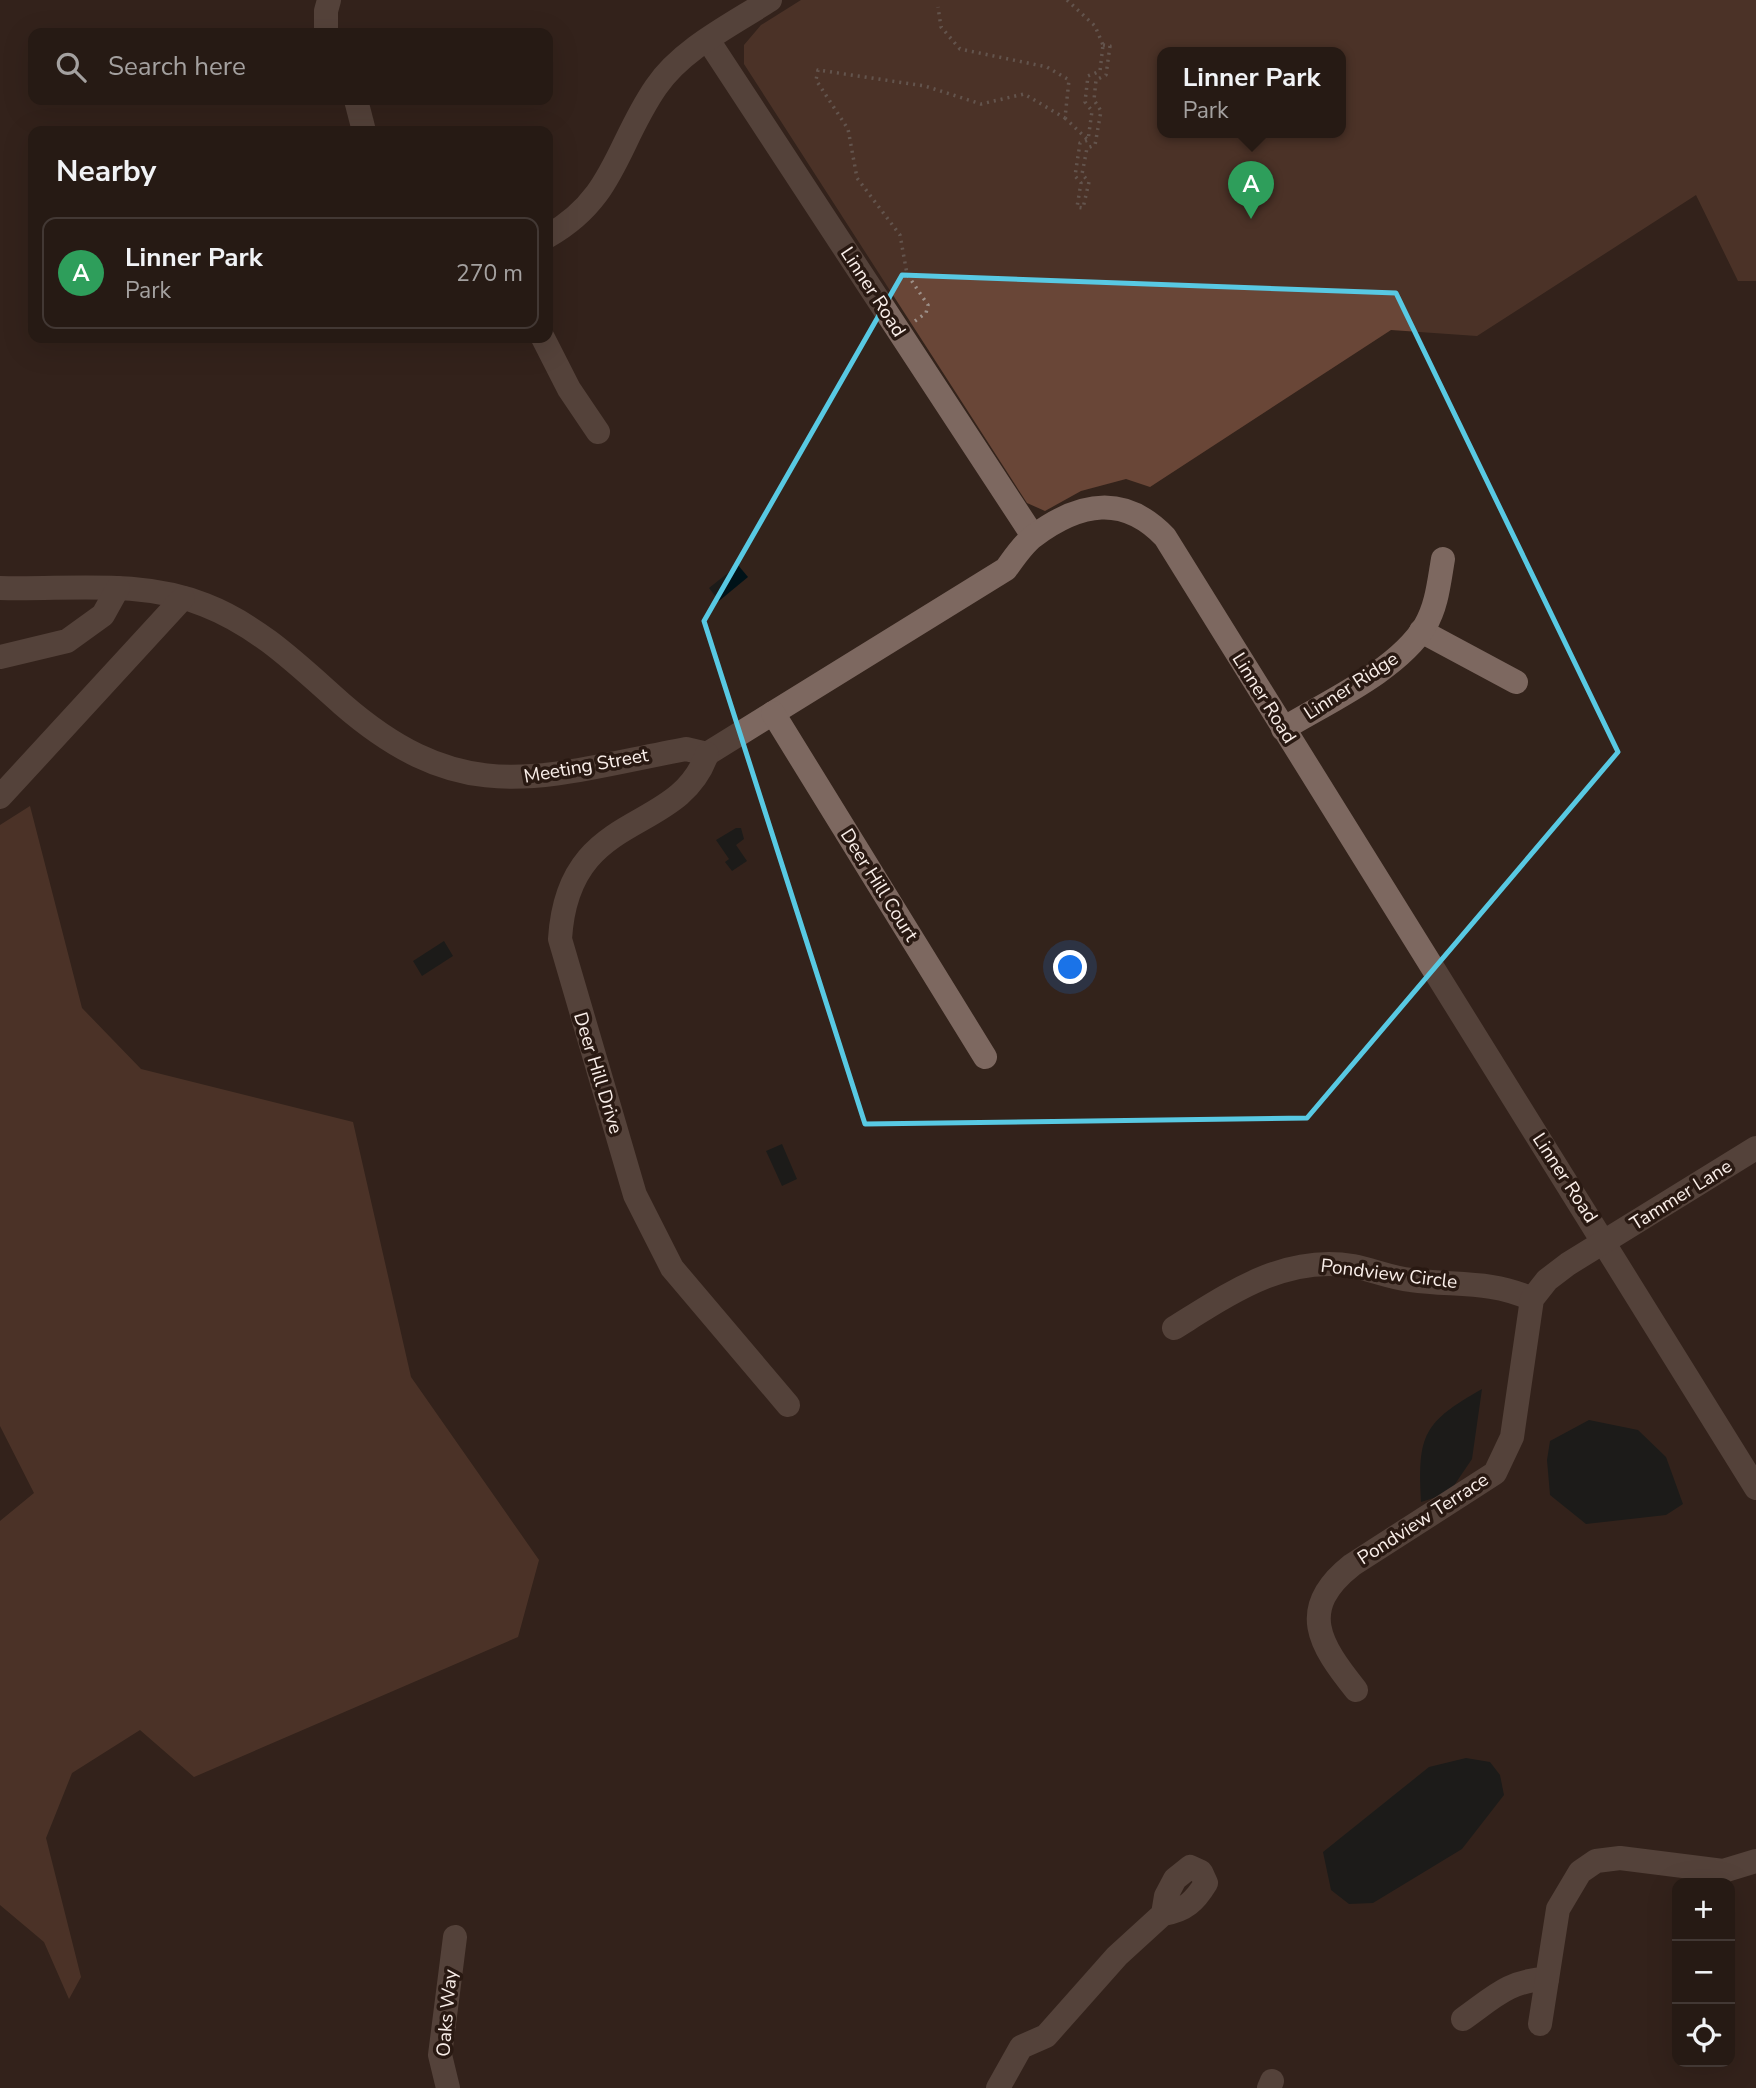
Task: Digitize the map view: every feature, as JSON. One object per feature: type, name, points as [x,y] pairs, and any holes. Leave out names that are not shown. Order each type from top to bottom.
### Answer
[{"type":"street","points":[[326,28],[329,0]]},
{"type":"street","points":[[553,233],[568,224],[602,190],[655,89],[671,68],[708,40],[770,0]]},
{"type":"street","name":"Linner Road","points":[[708,40],[1033,536],[1088,509],[1118,506],[1148,519],[1165,537],[1756,1488]]},
{"type":"street","points":[[357,105],[363,126]]},
{"type":"street","points":[[546,343],[569,389],[598,432]]},
{"type":"street","points":[[707,754],[1006,569],[1033,536]]},
{"type":"street","name":"Linner Ridge","points":[[1283,729],[1407,650],[1421,631],[1437,596],[1443,559]]},
{"type":"street","name":"Meeting Street","points":[[0,587],[163,591],[243,621],[369,727],[401,749],[436,765],[473,775],[512,779],[687,749],[707,754]]},
{"type":"street","points":[[0,657],[66,641],[103,615],[118,588]]},
{"type":"street","points":[[0,797],[183,598]]},
{"type":"street","points":[[1421,631],[1516,682]]},
{"type":"street","name":"Deer Hill Court","points":[[773,713],[985,1058]]},
{"type":"street","name":"Deer Hill Drive","points":[[707,754],[700,774],[666,803],[611,836],[589,856],[568,890],[562,909],[560,939],[635,1195],[652,1233],[672,1268],[788,1405]]},
{"type":"street","name":"Tammer Lane","points":[[1606,1243],[1756,1148]]},
{"type":"street","points":[[1532,1299],[1547,1280],[1606,1243]]},
{"type":"street","name":"Pondview Circle","points":[[1174,1328],[1251,1282],[1271,1273],[1312,1265],[1351,1266],[1412,1280],[1487,1284],[1532,1299]]},
{"type":"street","name":"Pondview Terrace","points":[[1356,1690],[1332,1660],[1320,1639],[1319,1617],[1324,1597],[1335,1578],[1352,1565],[1495,1473],[1512,1437],[1532,1299]]},
{"type":"street","points":[[1540,2024],[1558,1909],[1580,1872],[1597,1861],[1620,1858],[1723,1871],[1756,1861]]},
{"type":"street","points":[[998,2088],[1021,2047],[1046,2036],[1116,1955],[1163,1914]]},
{"type":"street","name":"Oaks Way","points":[[448,2088],[440,2055],[455,1937]]},
{"type":"street","points":[[1463,2019],[1510,1986],[1525,1980],[1547,1979]]},
{"type":"path","points":[[1067,0],[1095,26],[1103,45],[1100,71],[1088,76],[1085,102],[1092,111],[1088,140]]},
{"type":"path","points":[[938,7],[941,27],[960,48],[1047,67],[1069,80],[1065,118]]},
{"type":"path","points":[[1088,140],[1080,143],[1075,176],[1081,183],[1077,207],[1083,208],[1089,182],[1082,174],[1087,148],[1095,145],[1101,111],[1094,100],[1096,80],[1106,75],[1110,46],[1103,45]]},
{"type":"path","points":[[899,333],[926,313],[928,305],[907,274],[900,235],[857,178],[848,130],[816,80],[818,70],[925,86],[981,104],[1024,93],[1065,118],[1088,140]]},
{"type":"highlighted area","points":[[902,275],[1396,293],[1618,752],[1307,1118],[865,1124],[704,621]]},
{"type":"shaded area","points":[[801,0],[1756,0],[1756,281],[1738,281],[1696,195],[1477,336],[1391,330],[1150,487],[1126,479],[1081,491],[1045,511],[1027,503],[744,64],[744,45],[761,25]]},
{"type":"shaded area","points":[[738,565],[748,577],[719,601],[709,588]]},
{"type":"shaded area","points":[[30,806],[82,1008],[141,1069],[353,1122],[411,1377],[539,1560],[518,1637],[194,1777],[140,1730],[72,1773],[46,1838],[81,1977],[69,1999],[44,1942],[0,1905],[0,1521],[34,1493],[0,1426],[0,825]]},
{"type":"shaded area","points":[[736,828],[741,828],[744,839],[736,845],[747,861],[732,871],[725,862],[729,859],[716,840]]},
{"type":"shaded area","points":[[444,941],[453,956],[422,976],[413,961]]},
{"type":"shaded area","points":[[782,1144],[797,1179],[782,1186],[766,1151]]},
{"type":"shaded area","points":[[1482,1389],[1472,1459],[1449,1493],[1421,1502],[1421,1460],[1428,1432],[1447,1411]]},
{"type":"shaded area","points":[[1589,1420],[1638,1430],[1666,1457],[1683,1504],[1666,1515],[1586,1524],[1550,1495],[1547,1460],[1550,1441]]},
{"type":"shaded area","points":[[1466,1758],[1490,1762],[1500,1775],[1504,1795],[1462,1849],[1373,1903],[1349,1904],[1331,1890],[1323,1852],[1429,1767]]},
{"type":"place","name":"Linner Park","points":[[1251,219]]}]
